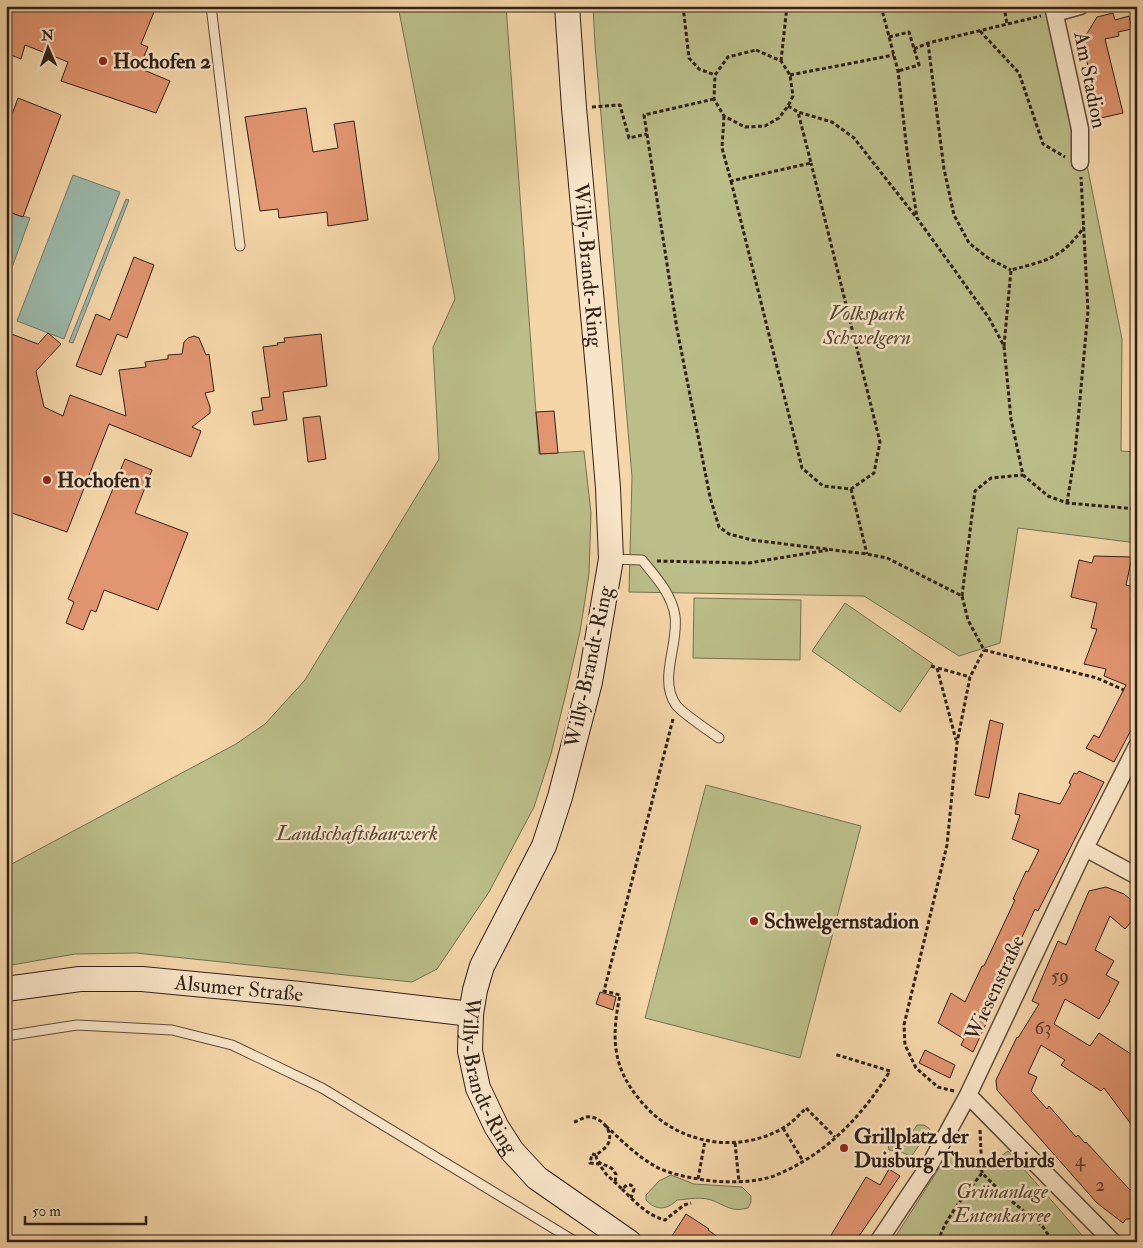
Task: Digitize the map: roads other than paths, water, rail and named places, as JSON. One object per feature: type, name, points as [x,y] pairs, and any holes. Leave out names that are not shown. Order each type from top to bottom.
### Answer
[{"type":"main road","name":"Willy-Brandt-Ring","points":[[567,6],[574,108],[602,410],[611,559],[590,682],[560,797],[544,846],[482,966],[471,1014],[470,1051],[478,1088],[496,1126],[512,1150],[537,1178],[629,1242]]},
{"type":"main road","name":"Alsumer Straße","points":[[6,989],[80,979],[142,979],[300,994],[471,1014]]},
{"type":"street","points":[[1054,10],[1080,6]]},
{"type":"street","name":"Am Stadion","points":[[1054,10],[1080,129],[1080,162]]},
{"type":"street","name":"Wiesenstraße","points":[[878,1242],[932,1161],[968,1095],[1085,848],[1137,746]]},
{"type":"street","points":[[1085,848],[1137,876]]},
{"type":"street","points":[[968,1095],[1114,1242]]},
{"type":"lane","points":[[211,6],[240,246]]},
{"type":"lane","points":[[611,559],[642,560],[660,583],[675,614],[675,637],[669,670],[669,689],[676,706],[718,738]]},
{"type":"lane","points":[[6,1036],[77,1025],[172,1030],[232,1045],[322,1088],[576,1242]]},
{"type":"place","name":"Hochofen 2","points":[[103,61]]},
{"type":"place","name":"Hochofen 1","points":[[47,480]]},
{"type":"place","name":"Schwelgernstadion","points":[[754,921]]},
{"type":"place","name":"Grillplatz der Duisburg Thunderbirds","points":[[844,1148]]},
{"type":"park label","name":"Volkspark Schwelgern","points":[[867,325]]},
{"type":"park label","name":"Landschaftsbauwerk","points":[[357,833]]},
{"type":"park label","name":"Grünanlage Entenkarree","points":[[1002,1203]]}]
